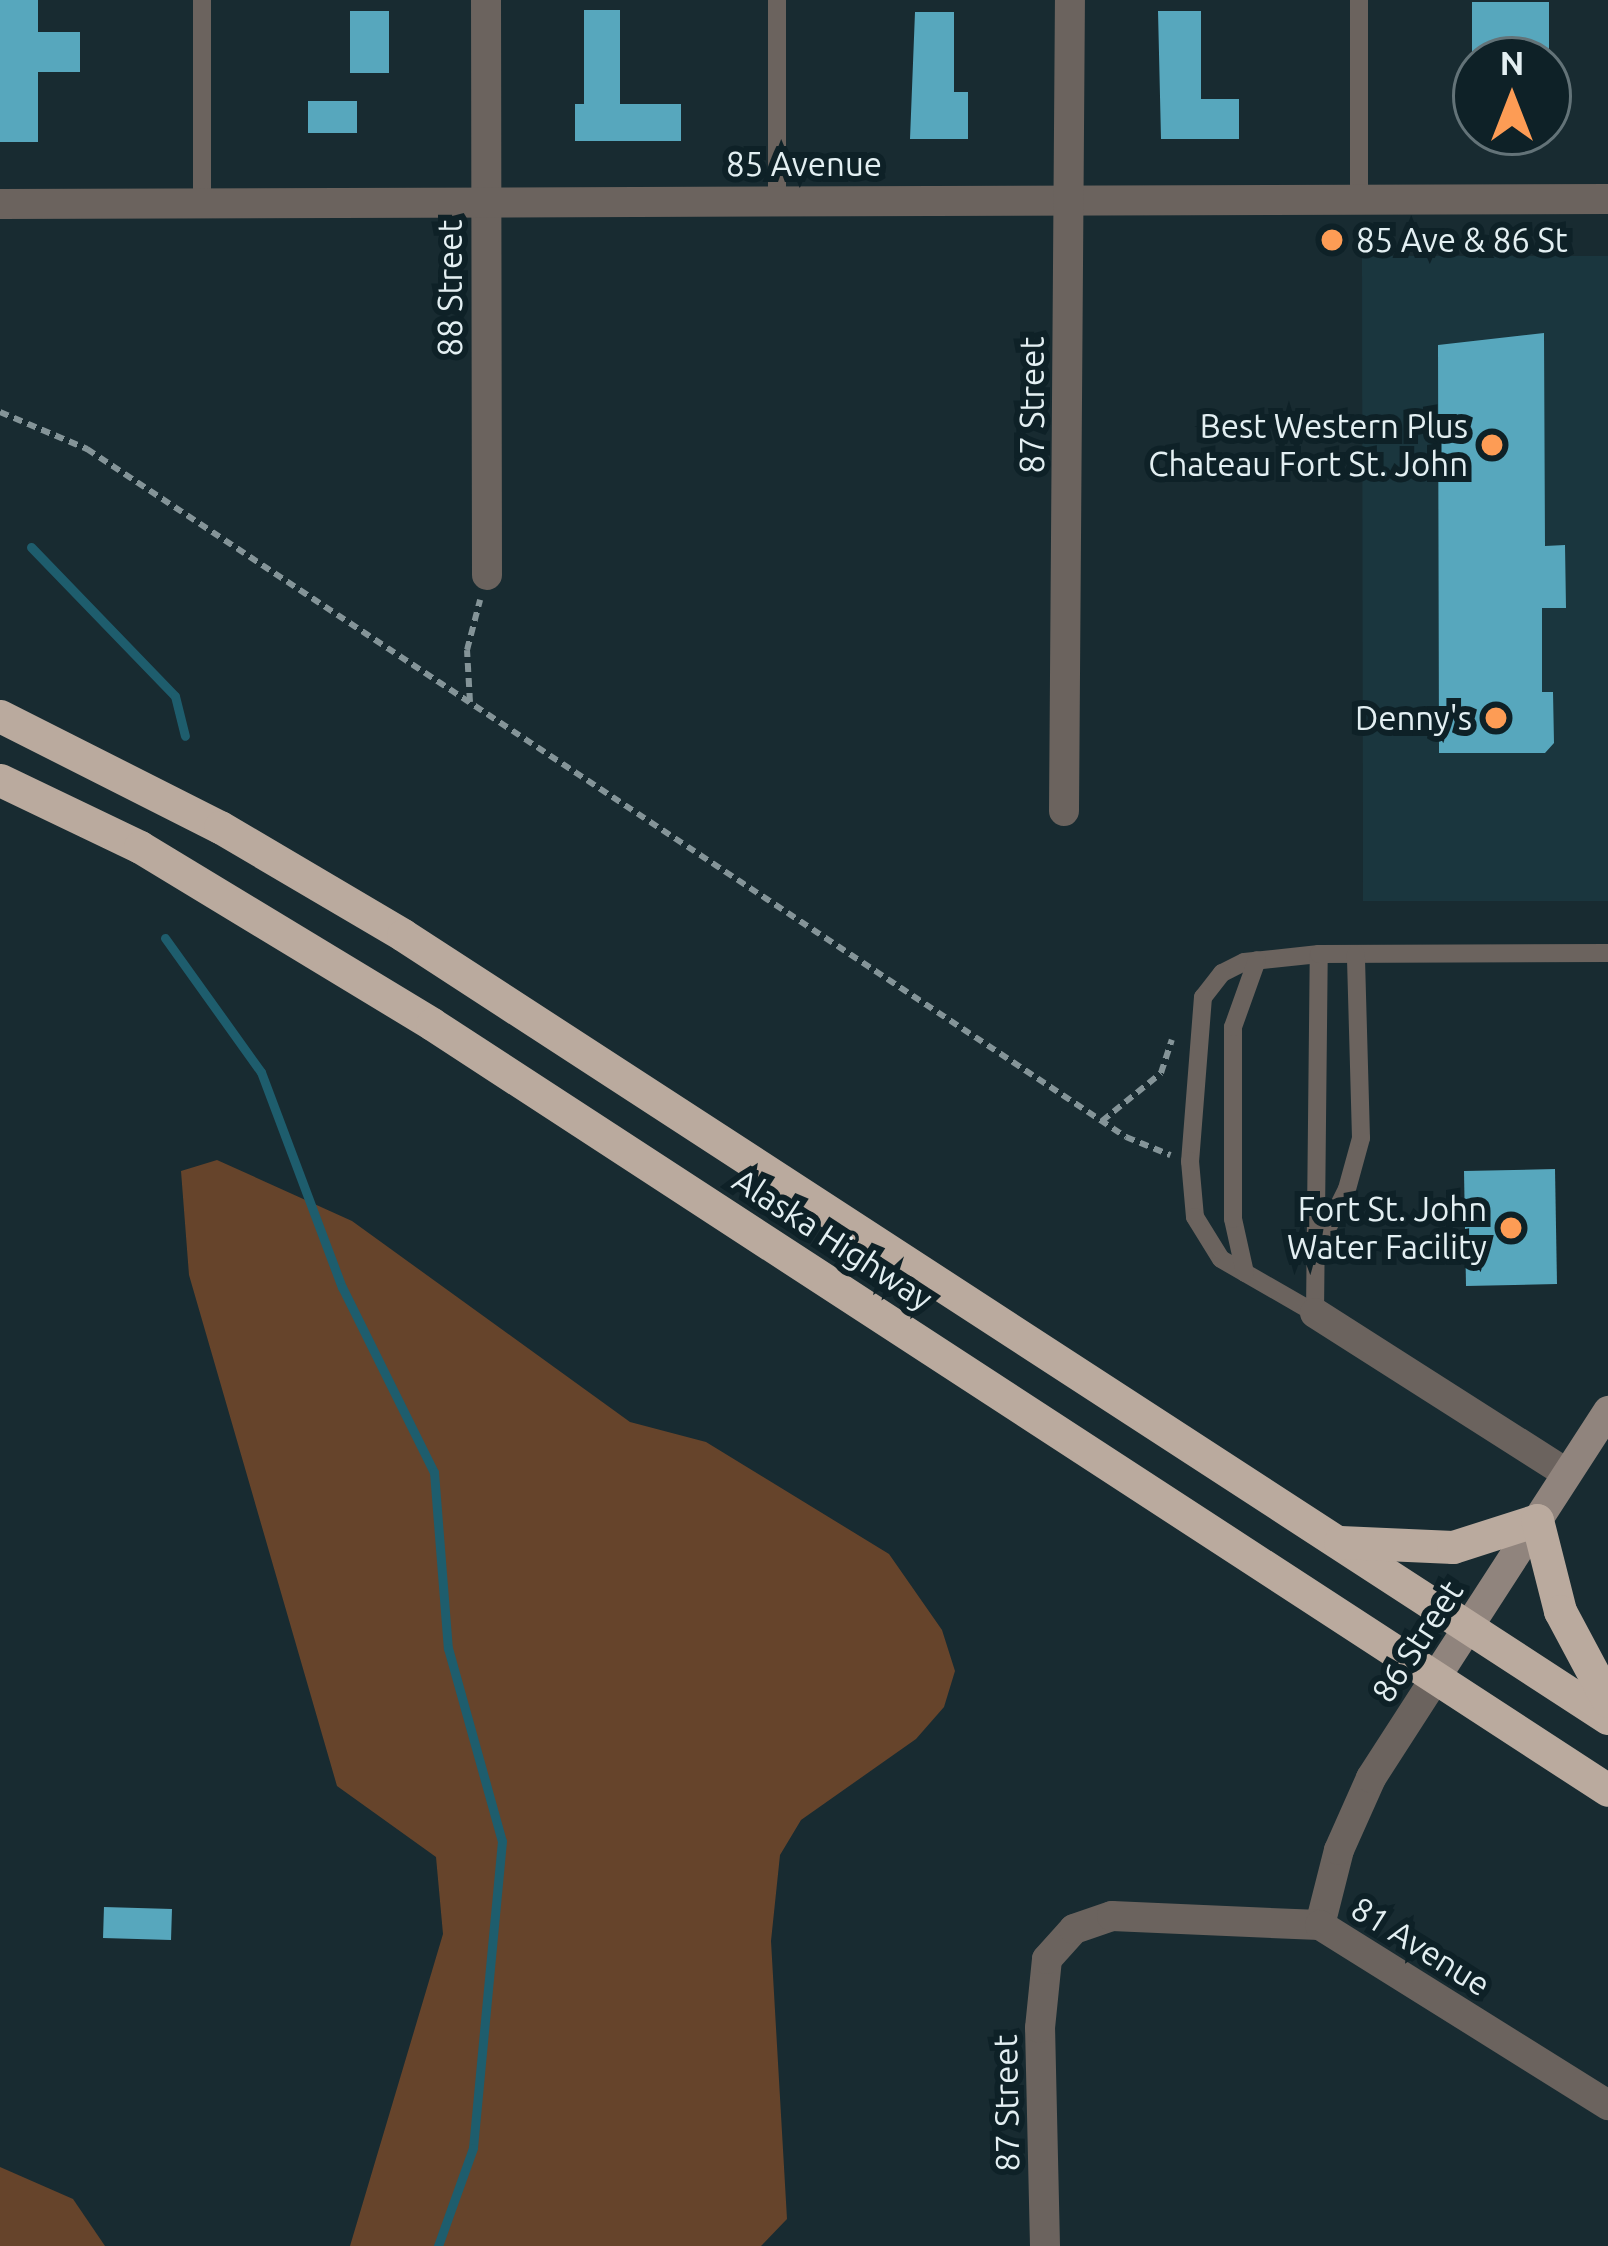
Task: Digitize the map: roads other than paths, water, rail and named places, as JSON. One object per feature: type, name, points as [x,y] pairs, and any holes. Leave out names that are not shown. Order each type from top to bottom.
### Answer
[{"type":"highway","name":"Alaska Highway","points":[[0,716],[220,826],[403,935],[1608,1718]]},
{"type":"highway","name":"Alaska Highway","points":[[0,779],[140,847],[432,1024],[1608,1790]]},
{"type":"highway","points":[[1338,1542],[1453,1547],[1538,1520],[1560,1612],[1608,1701]]},
{"type":"main road","name":"86 Street","points":[[1436,1677],[1608,1413]]},
{"type":"street","name":"88 Street","points":[[486,0],[487,575]]},
{"type":"street","name":"87 Street","points":[[1064,811],[1070,0]]},
{"type":"street","name":"85 Avenue","points":[[0,204],[1608,199]]},
{"type":"street","points":[[1315,1313],[1567,1473]]},
{"type":"street","name":"86 Street","points":[[1320,1925],[1339,1850],[1371,1778],[1436,1677]]},
{"type":"street","name":"81 Avenue","points":[[1046,1959],[1074,1929],[1112,1916],[1320,1925],[1608,2105]]},
{"type":"street","name":"87 Street","points":[[1046,1959],[1040,2028],[1046,2246]]},
{"type":"lane","points":[[202,0],[202,202]]},
{"type":"lane","points":[[777,0],[777,200]]},
{"type":"lane","points":[[1359,0],[1359,199]]},
{"type":"lane","points":[[1319,955],[1315,1313],[1245,1273],[1204,1239],[1190,1160],[1195,1021],[1222,973],[1257,960],[1319,955],[1608,953]]},
{"type":"lane","points":[[1316,1251],[1347,1189],[1360,1138],[1356,955]]},
{"type":"lane","points":[[1245,1273],[1233,1219],[1233,1027],[1257,960]]},
{"type":"waterway","points":[[31,547],[175,696],[185,736]]},
{"type":"waterway","points":[[165,938],[261,1072],[342,1287],[434,1472],[448,1648],[502,1841],[473,2148],[438,2246]]},
{"type":"place","name":"85 Ave & 86 St","points":[[1332,240]]},
{"type":"place","name":"Best Western Plus Chateau Fort St. John","points":[[1492,445]]},
{"type":"place","name":"Denny's","points":[[1496,718]]},
{"type":"place","name":"Fort St. John Water Facility","points":[[1511,1228]]}]
